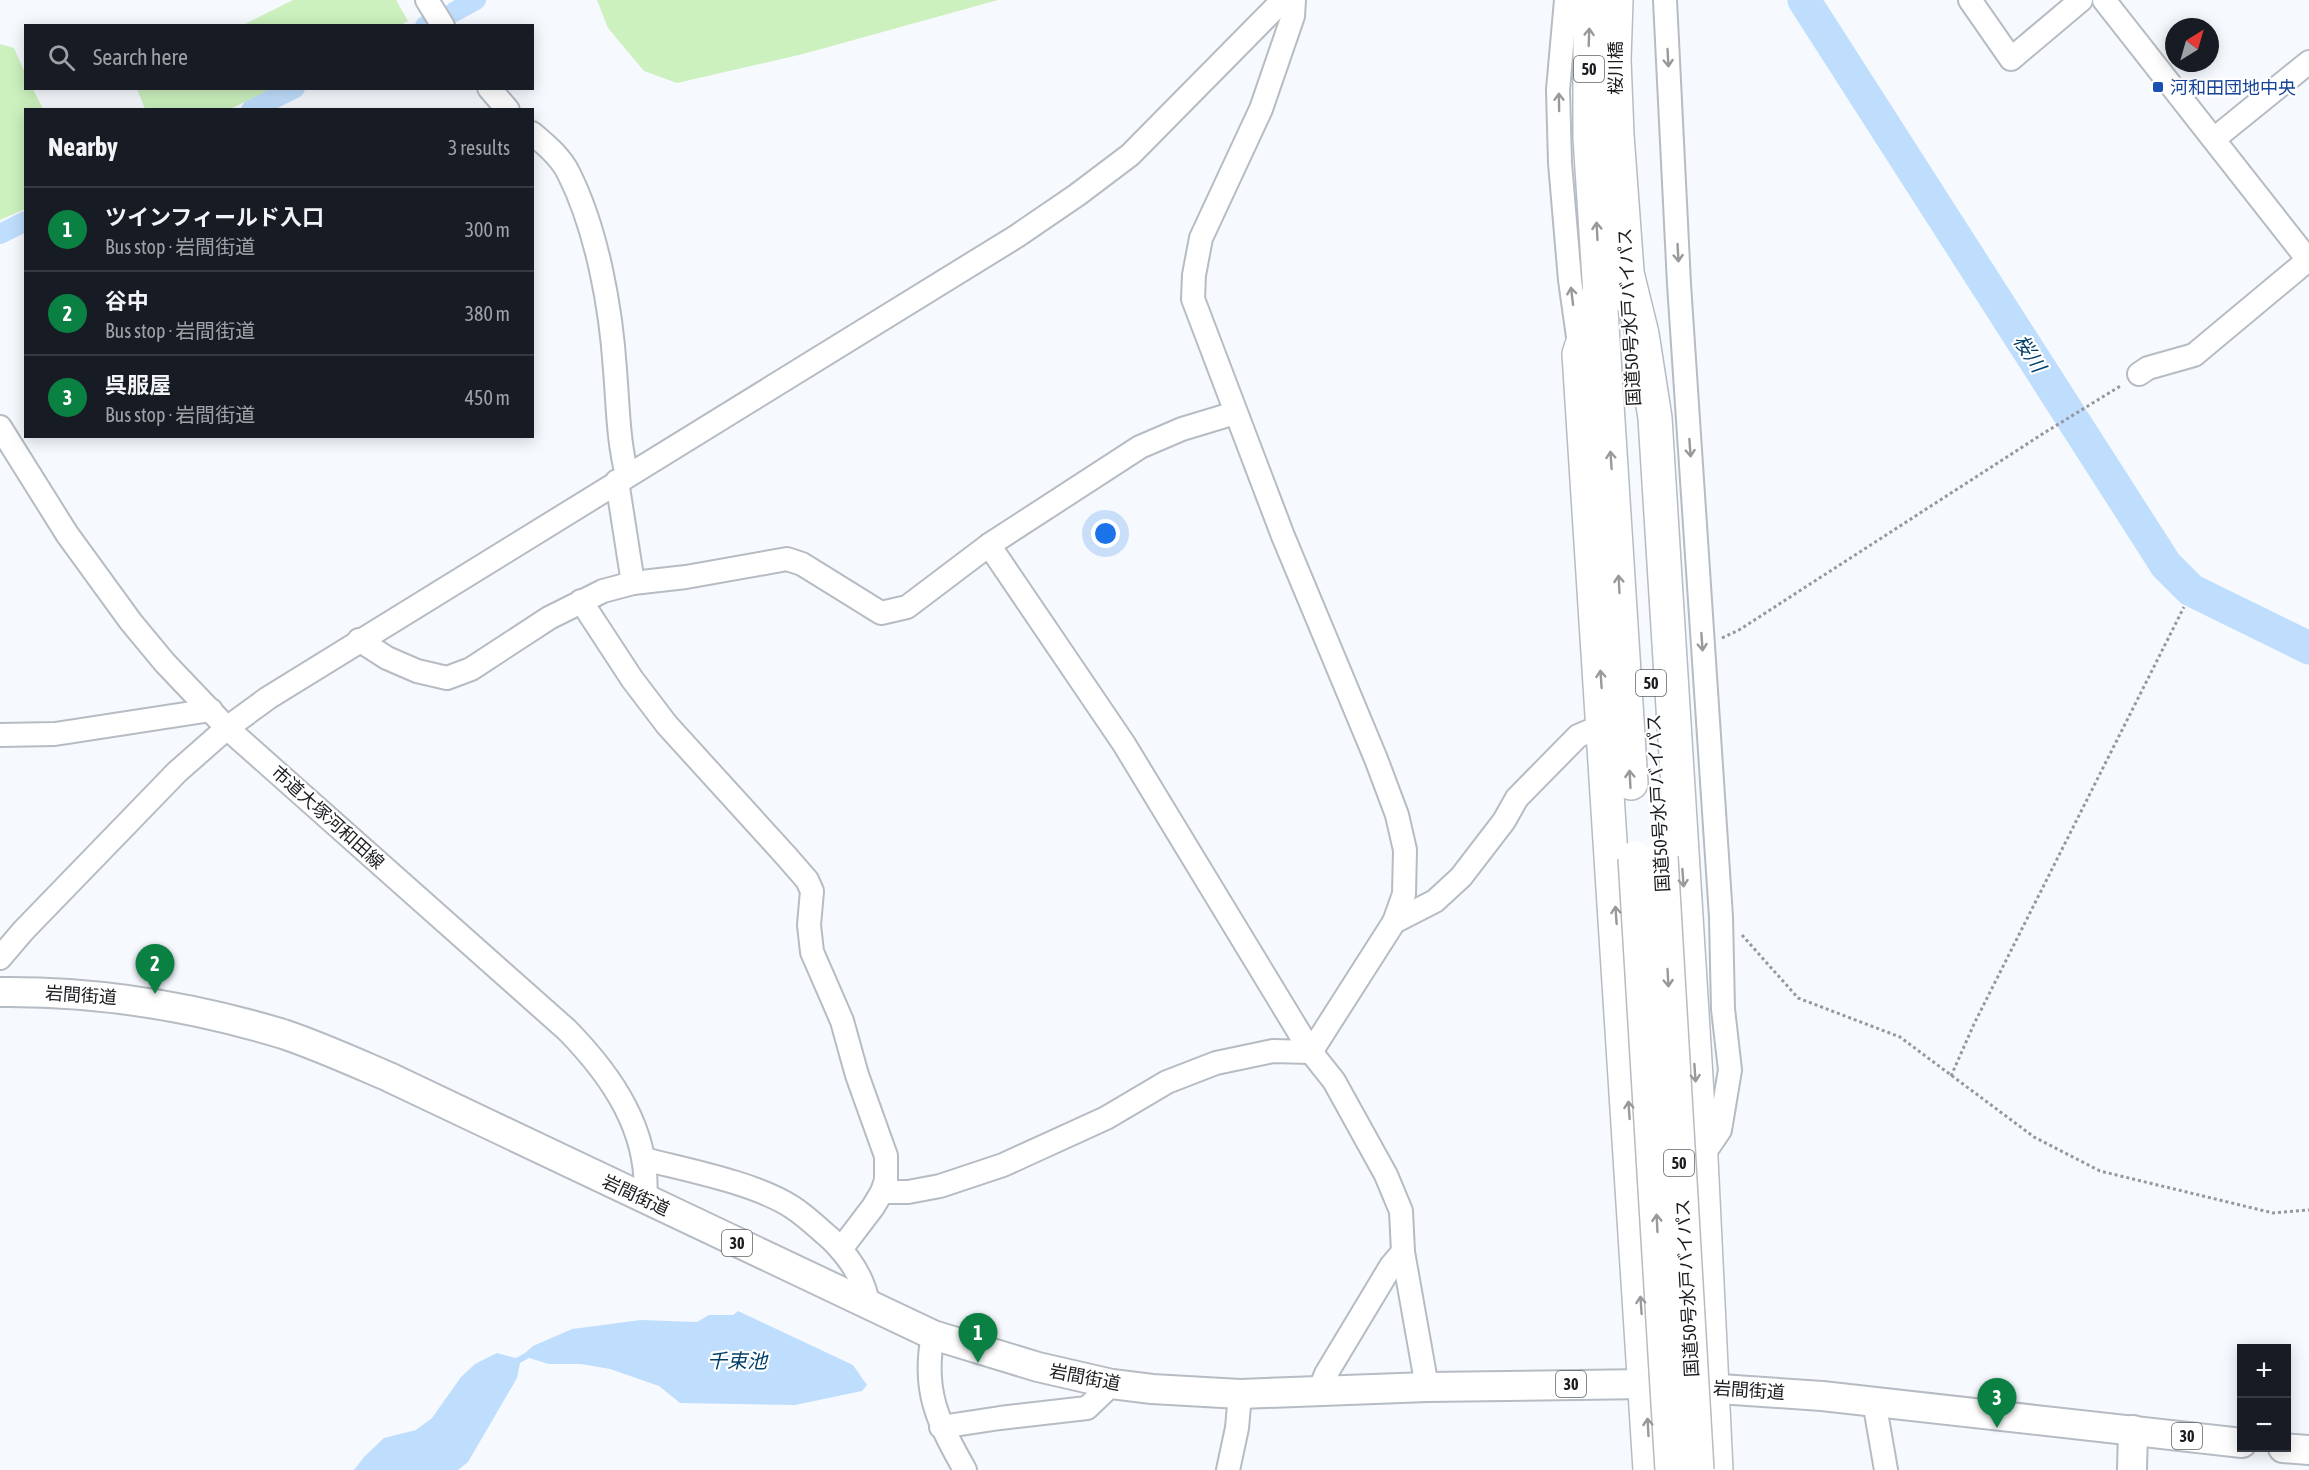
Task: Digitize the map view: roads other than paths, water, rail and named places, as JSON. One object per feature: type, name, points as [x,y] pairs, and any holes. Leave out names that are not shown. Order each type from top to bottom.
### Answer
[{"type":"highway","name":"桜川橋","points":[[1590,0],[1603,136]]},
{"type":"highway","name":"桜川橋","points":[[1603,136],[1614,60],[1616,0]]},
{"type":"highway","name":"国道50号水戸バイパス","points":[[1603,136],[1614,283],[1648,857],[1672,1470]]},
{"type":"highway","points":[[1614,283],[1579,354],[1650,1470]]},
{"type":"highway","points":[[1614,283],[1642,334],[1655,418],[1701,1158],[1710,1387],[1716,1470]]},
{"type":"highway","name":"国道50号水戸バイパス","points":[[1648,857],[1697,1470]]},
{"type":"main road","name":"岩間街道","points":[[0,992],[130,999],[283,1034],[389,1077],[933,1335],[1038,1367],[1112,1384],[1152,1389],[1240,1394],[1427,1387],[1646,1384],[1710,1387],[1874,1401],[2237,1443]]},
{"type":"main road","points":[[2132,1470],[2133,1430]]},
{"type":"main road","points":[[2291,1449],[2309,1450]]},
{"type":"street","points":[[427,0],[442,24]]},
{"type":"street","points":[[0,958],[23,931],[177,772],[227,728],[268,698],[359,640],[1017,236],[1077,195],[1130,155],[1282,0]]},
{"type":"street","points":[[1294,0],[1293,16],[1261,109],[1201,238],[1194,275],[1193,299],[1235,413],[1397,815],[1406,850],[1404,894],[1394,922],[1311,1052]]},
{"type":"street","points":[[1566,0],[1558,90],[1560,163],[1570,280],[1579,335],[1579,354]]},
{"type":"street","points":[[1665,0],[1679,272],[1721,917],[1723,1009],[1730,1070],[1720,1130],[1701,1158]]},
{"type":"street","points":[[1970,0],[2011,59],[2081,0]]},
{"type":"street","points":[[2104,0],[2309,260],[2194,355],[2148,368],[2139,374]]},
{"type":"street","points":[[2214,139],[2309,62]]},
{"type":"street","points":[[491,90],[506,108]]},
{"type":"street","points":[[534,135],[556,154],[569,173],[601,265],[615,366],[622,478],[633,583]]},
{"type":"street","points":[[359,640],[387,658],[417,671],[447,678],[471,669],[549,618],[603,591],[633,583],[686,577],[787,558],[802,564],[880,613],[907,607],[989,545],[1140,447],[1182,429],[1235,413]]},
{"type":"street","name":"市道大塚河和田線","points":[[0,427],[67,534],[165,663],[227,728],[592,1056],[612,1083],[636,1132],[644,1159],[645,1200]]},
{"type":"street","points":[[989,545],[1124,744],[1311,1052],[1334,1081],[1386,1175],[1401,1211],[1403,1252],[1427,1387]]},
{"type":"street","points":[[581,601],[632,679],[667,725],[787,857],[807,880],[812,891],[809,925],[812,952],[842,1021],[857,1076],[886,1156],[886,1180],[882,1192],[841,1249]]},
{"type":"street","points":[[0,735],[55,734],[211,711]]},
{"type":"street","points":[[1394,922],[1435,901],[1461,877],[1504,821],[1516,798],[1578,736],[1604,725]]},
{"type":"street","points":[[882,1192],[908,1192],[940,1186],[1003,1165],[1106,1118],[1167,1082],[1216,1063],[1273,1051],[1311,1052]]},
{"type":"street","points":[[644,1159],[719,1179],[775,1198],[791,1207],[816,1225],[841,1249],[858,1273],[868,1305]]},
{"type":"street","points":[[1319,1391],[1326,1374],[1391,1266],[1403,1252]]},
{"type":"street","points":[[933,1335],[929,1355],[929,1381],[933,1401],[941,1427],[965,1470]]},
{"type":"street","points":[[941,1427],[1087,1408],[1112,1384]]},
{"type":"street","points":[[1228,1470],[1237,1428],[1240,1394]]},
{"type":"street","points":[[1874,1401],[1886,1470]]},
{"type":"water","name":"千束池","points":[[738,1311],[853,1365],[867,1385],[862,1391],[795,1405],[680,1403],[659,1386],[610,1369],[581,1364],[549,1364],[529,1358],[520,1363],[517,1378],[468,1462],[458,1470],[354,1470],[384,1438],[416,1430],[432,1418],[461,1377],[475,1364],[497,1353],[516,1358],[533,1346],[572,1329],[641,1320],[697,1322],[709,1315],[733,1315]]},
{"type":"waterway","points":[[454,12],[476,0]]},
{"type":"waterway","name":"桜川","points":[[1804,0],[2166,565],[2191,590],[2309,648]]},
{"type":"waterway","points":[[255,108],[291,90]]},
{"type":"waterway","points":[[0,234],[24,222]]},
{"type":"place","name":"河和田団地中央","points":[[2158,87]]},
{"type":"place","name":"谷中","points":[[155,994]]},
{"type":"place","name":"ツインフィールド入口","points":[[978,1363]]},
{"type":"place","name":"呉服屋","points":[[1997,1428]]}]
